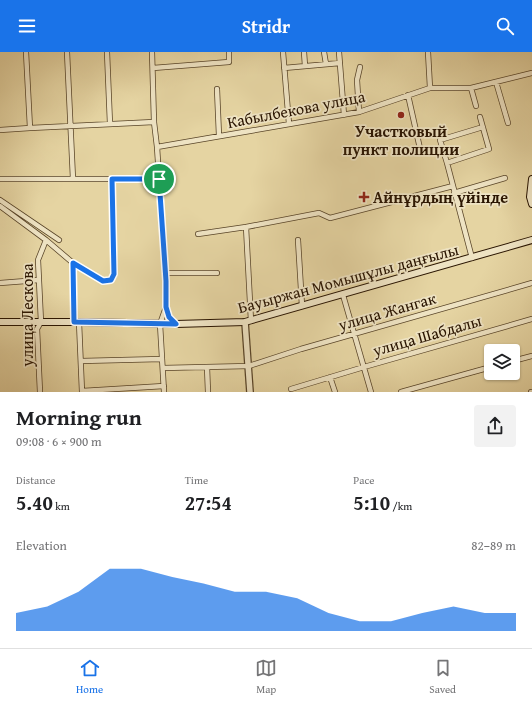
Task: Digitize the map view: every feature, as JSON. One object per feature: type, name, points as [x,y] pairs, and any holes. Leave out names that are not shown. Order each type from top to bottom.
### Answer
[{"type":"main road","points":[[532,179],[530,197],[532,204]]},
{"type":"main road","name":"Бауыржан Момышұлы даңғылы","points":[[0,322],[176,324],[248,321],[532,240]]},
{"type":"street","points":[[26,52],[30,128]]},
{"type":"street","points":[[67,52],[73,179]]},
{"type":"street","points":[[107,52],[110,124]]},
{"type":"street","points":[[152,52],[154,122],[157,147],[166,307],[169,317],[176,324]]},
{"type":"street","points":[[153,68],[229,62],[229,52]]},
{"type":"street","points":[[283,52],[289,124]]},
{"type":"street","points":[[304,52],[305,66]]},
{"type":"street","points":[[324,52],[326,64]]},
{"type":"street","points":[[339,52],[344,115]]},
{"type":"street","points":[[428,52],[430,88]]},
{"type":"street","points":[[284,68],[340,63]]},
{"type":"street","points":[[359,112],[357,80],[360,67]]},
{"type":"street","name":"Кабылбекова улица","points":[[157,147],[359,112],[430,88],[472,88],[532,73]]},
{"type":"street","points":[[496,82],[508,123]]},
{"type":"street","points":[[472,88],[476,106]]},
{"type":"street","points":[[217,89],[219,136]]},
{"type":"street","points":[[408,95],[421,153]]},
{"type":"street","points":[[447,163],[489,149],[480,117]]},
{"type":"street","points":[[0,130],[154,122]]},
{"type":"street","points":[[472,258],[440,140],[483,127]]},
{"type":"street","points":[[454,192],[505,178]]},
{"type":"street","points":[[0,179],[159,179]]},
{"type":"street","points":[[0,206],[46,240],[73,263],[103,281],[111,280],[114,274],[112,179]]},
{"type":"street","points":[[198,234],[246,227],[319,213],[330,218],[453,186]]},
{"type":"street","points":[[0,200],[59,240]]},
{"type":"street","points":[[246,227],[250,392]]},
{"type":"street","name":"улица Лескова","points":[[40,392],[38,329],[41,322],[38,260],[46,240]]},
{"type":"street","points":[[298,240],[302,306]]},
{"type":"street","points":[[73,263],[82,392],[164,386]]},
{"type":"street","points":[[165,273],[217,272]]},
{"type":"street","points":[[0,283],[40,280]]},
{"type":"street","name":"улица Жангак","points":[[163,368],[249,366],[301,349],[532,283]]},
{"type":"street","points":[[343,295],[371,392]]},
{"type":"street","points":[[164,392],[160,324],[166,307]]},
{"type":"street","name":"улица Шабдалы","points":[[291,389],[532,319]]},
{"type":"street","points":[[520,359],[532,356]]},
{"type":"street","points":[[81,361],[162,359]]},
{"type":"street","points":[[207,367],[208,392]]},
{"type":"street","points":[[401,392],[484,369]]},
{"type":"street","points":[[330,377],[335,392]]},
{"type":"place","name":"Участковый пункт полиции","points":[[401,115]]},
{"type":"place","name":"Айнұрдың үйінде","points":[[364,197]]},
{"type":"route","points":[[112,179],[159,179],[166,281],[166,307],[170,319],[176,324],[74,322],[73,263],[103,281],[111,280],[114,274],[112,179]]}]
